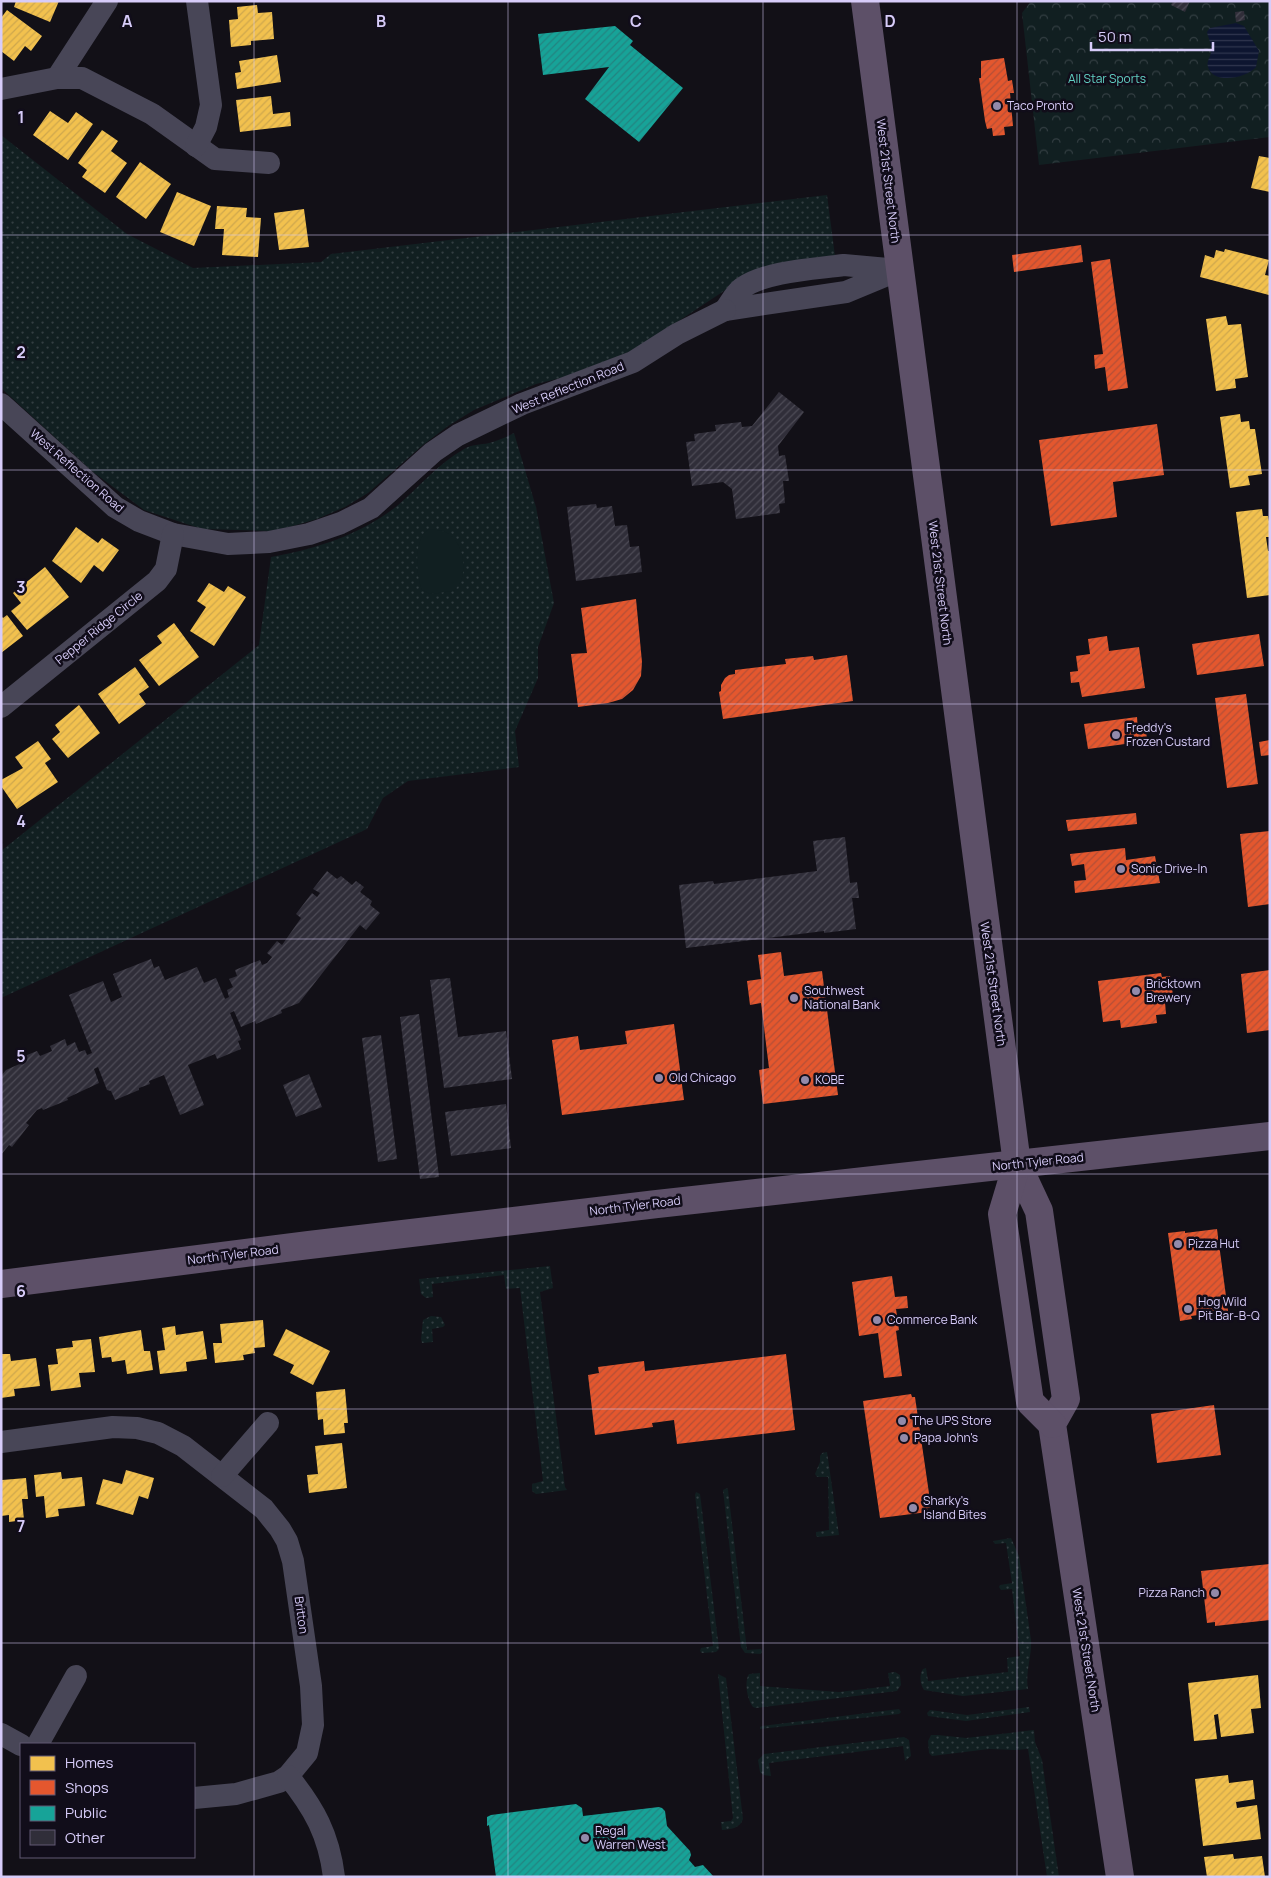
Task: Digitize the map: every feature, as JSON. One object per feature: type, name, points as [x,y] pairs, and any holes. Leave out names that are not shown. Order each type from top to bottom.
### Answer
[{"type":"main road","name":"West 21st Street North","points":[[865,1],[1017,1164],[1039,1211],[1066,1399],[1052,1424]]},
{"type":"main road","name":"North Tyler Road","points":[[1,1284],[657,1204],[1270,1136]]},
{"type":"main road","name":"West 21st Street North","points":[[1017,1164],[1002,1214],[1030,1402],[1052,1424],[1120,1877]]},
{"type":"street","points":[[57,78],[107,1]]},
{"type":"street","points":[[196,146],[206,127],[211,105],[197,1]]},
{"type":"street","points":[[1,90],[57,78],[82,78],[152,114],[215,159],[269,163]]},
{"type":"street","name":"West Reflection Road","points":[[1,404],[115,507],[139,522],[173,534],[228,544],[269,542],[309,534],[342,524],[371,508],[433,452],[458,435],[522,404],[633,362],[677,334],[725,310],[741,288],[764,278],[791,271],[844,265],[899,270]]},
{"type":"street","name":"Pepper Ridge Circle","points":[[1,707],[157,581],[166,569],[173,534]]},
{"type":"street","points":[[222,1476],[268,1424]]},
{"type":"street","name":"Britton","points":[[1,1442],[83,1430],[113,1428],[137,1428],[158,1433],[183,1446],[264,1510],[275,1522],[287,1541],[293,1561],[311,1686],[313,1725],[307,1753],[288,1776]]},
{"type":"street","points":[[39,1743],[76,1676]]},
{"type":"street","points":[[1,1734],[20,1744]]},
{"type":"street","points":[[195,1798],[243,1793],[278,1782],[288,1776],[317,1816],[324,1834],[334,1877]]},
{"type":"green space","name":"All Star Sports","points":[[1031,1],[1270,1],[1270,137],[1039,165],[1022,13]]},
{"type":"green space","points":[[1,135],[127,234],[193,268],[321,262],[331,254],[827,195],[835,256],[736,283],[641,346],[569,376],[536,384],[474,410],[448,426],[368,493],[345,507],[317,519],[269,531],[202,529],[144,510],[93,472],[1,388]]},
{"type":"green space","points":[[514,433],[536,507],[554,603],[538,647],[538,678],[515,731],[519,767],[408,781],[383,798],[367,829],[1,998],[1,851],[259,645],[271,557],[304,550],[353,533],[397,506],[437,469],[467,447],[496,441]]},
{"type":"green space","points":[[429,529],[449,534],[459,546],[463,562],[462,579],[453,591],[431,594],[422,590],[417,566],[418,548],[420,540]]},
{"type":"green space","points":[[550,1266],[553,1288],[540,1292],[565,1487],[567,1490],[536,1494],[532,1491],[532,1484],[543,1481],[520,1288],[506,1289],[504,1275],[432,1284],[433,1297],[426,1298],[421,1294],[419,1279]]},
{"type":"green space","points":[[431,1316],[441,1317],[445,1325],[432,1329],[433,1342],[422,1343],[423,1320]]},
{"type":"green space","points":[[827,1452],[839,1535],[818,1537],[816,1532],[829,1530],[828,1477],[817,1477],[815,1474],[820,1462],[820,1456],[822,1453]]},
{"type":"green space","points":[[727,1488],[747,1650],[761,1649],[761,1654],[745,1653],[741,1647],[723,1490]]},
{"type":"green space","points":[[696,1492],[700,1494],[719,1649],[716,1652],[702,1653],[700,1651],[701,1648],[713,1646]]},
{"type":"green space","points":[[1011,1538],[1019,1556],[1031,1640],[1027,1677],[1028,1689],[963,1696],[924,1690],[920,1680],[923,1669],[926,1668],[928,1681],[1008,1672],[1007,1658],[1020,1656],[1012,1589],[1001,1590],[999,1587],[1000,1585],[1012,1583],[1006,1543],[995,1544],[993,1541]]},
{"type":"green space","points":[[895,1672],[900,1675],[901,1685],[897,1691],[756,1708],[753,1707],[749,1700],[747,1690],[747,1677],[749,1674],[760,1673],[760,1686],[839,1692],[890,1686],[888,1673]]},
{"type":"green space","points":[[718,1674],[726,1678],[743,1819],[737,1827],[722,1830],[721,1822],[731,1821],[733,1818]]},
{"type":"green space","points":[[1029,1707],[1030,1712],[966,1721],[928,1716],[927,1713],[930,1710],[967,1715]]},
{"type":"green space","points":[[899,1709],[901,1712],[899,1714],[760,1729],[762,1726]]},
{"type":"green space","points":[[1034,1730],[1035,1742],[1042,1760],[1059,1877],[1047,1877],[1028,1749],[989,1749],[932,1756],[929,1753],[928,1741],[931,1735],[966,1738]]},
{"type":"green space","points":[[904,1737],[909,1740],[911,1756],[905,1761],[903,1746],[769,1763],[771,1776],[763,1775],[760,1772],[758,1760],[764,1754]]},
{"type":"water","points":[[1236,23],[1244,26],[1259,51],[1256,67],[1252,71],[1238,77],[1223,78],[1216,76],[1211,73],[1208,67],[1211,48],[1207,32],[1210,28]]},
{"type":"building: Homes","points":[[16,1],[59,1],[50,22],[14,7]]},
{"type":"building: Homes","points":[[257,5],[258,13],[272,12],[274,39],[251,41],[251,45],[231,47],[229,20],[238,19],[237,7]]},
{"type":"building: Homes","points":[[7,10],[42,36],[31,51],[25,46],[14,61],[1,51],[1,18]]},
{"type":"building: Homes","points":[[277,55],[281,82],[237,89],[235,73],[241,72],[239,61]]},
{"type":"building: Homes","points":[[271,96],[273,114],[290,112],[291,126],[240,132],[236,100]]},
{"type":"building: Homes","points":[[50,111],[68,123],[76,112],[93,124],[68,160],[33,135]]},
{"type":"building: Homes","points":[[102,130],[118,141],[111,151],[127,163],[105,193],[82,177],[87,170],[78,163]]},
{"type":"building: Homes","points":[[1259,156],[1270,158],[1270,192],[1251,188]]},
{"type":"building: Homes","points":[[140,162],[171,184],[146,219],[116,197]]},
{"type":"building: Homes","points":[[177,192],[211,206],[194,246],[160,232]]},
{"type":"building: Homes","points":[[217,206],[247,208],[246,217],[261,218],[258,257],[222,255],[224,229],[215,229]]},
{"type":"building: Homes","points":[[304,209],[309,247],[279,250],[274,213]]},
{"type":"building: Homes","points":[[1225,249],[1269,260],[1265,275],[1270,276],[1269,295],[1200,277],[1205,255],[1214,258],[1216,250],[1224,252]]},
{"type":"building: Homes","points":[[1226,316],[1228,325],[1241,324],[1248,377],[1235,379],[1236,388],[1216,391],[1206,319]]},
{"type":"building: Homes","points":[[1240,414],[1241,422],[1249,421],[1250,429],[1255,429],[1262,474],[1248,476],[1250,485],[1230,488],[1220,417]]},
{"type":"building: Homes","points":[[1262,509],[1263,516],[1268,516],[1270,527],[1270,537],[1266,537],[1268,551],[1270,551],[1270,595],[1247,598],[1236,512]]},
{"type":"building: Homes","points":[[76,527],[98,543],[102,538],[119,550],[103,572],[94,565],[81,583],[52,561]]},
{"type":"building: Homes","points":[[45,567],[69,597],[27,630],[11,611],[21,603],[13,593]]},
{"type":"building: Homes","points":[[209,583],[224,592],[228,586],[246,597],[214,646],[190,631],[206,607],[197,601]]},
{"type":"building: Homes","points":[[7,615],[23,636],[1,653],[1,616],[3,618]]},
{"type":"building: Homes","points":[[174,623],[199,657],[159,686],[139,660],[162,643],[157,636]]},
{"type":"building: Homes","points":[[135,667],[149,687],[139,694],[146,704],[119,724],[98,694]]},
{"type":"building: Homes","points":[[79,705],[100,733],[68,758],[52,739],[60,732],[55,725]]},
{"type":"building: Homes","points":[[38,741],[51,759],[45,763],[58,782],[17,809],[1,786],[1,780],[23,768],[15,757]]},
{"type":"building: Homes","points":[[263,1320],[265,1347],[254,1348],[255,1353],[243,1355],[244,1360],[215,1363],[213,1343],[222,1343],[220,1324]]},
{"type":"building: Homes","points":[[175,1326],[176,1335],[203,1331],[207,1359],[186,1362],[187,1371],[160,1374],[157,1351],[165,1350],[162,1328]]},
{"type":"building: Homes","points":[[286,1329],[330,1351],[313,1385],[290,1373],[294,1365],[273,1355]]},
{"type":"building: Homes","points":[[141,1330],[144,1351],[150,1351],[153,1370],[127,1374],[125,1360],[112,1362],[111,1357],[102,1358],[99,1337]]},
{"type":"building: Homes","points":[[91,1339],[95,1372],[79,1373],[81,1387],[51,1391],[48,1365],[58,1364],[56,1349],[73,1347],[72,1341]]},
{"type":"building: Homes","points":[[1,1354],[10,1354],[11,1361],[36,1358],[40,1386],[14,1389],[15,1396],[1,1398]]},
{"type":"building: Homes","points":[[345,1389],[348,1423],[344,1423],[345,1433],[324,1435],[323,1419],[318,1420],[316,1392]]},
{"type":"building: Homes","points":[[342,1443],[347,1488],[309,1493],[307,1475],[318,1474],[315,1446]]},
{"type":"building: Homes","points":[[126,1470],[154,1478],[148,1499],[139,1496],[133,1515],[96,1504],[103,1479],[122,1484]]},
{"type":"building: Homes","points":[[61,1472],[62,1479],[82,1477],[85,1506],[58,1509],[59,1516],[46,1518],[44,1496],[36,1497],[34,1475]]},
{"type":"building: Homes","points":[[26,1478],[28,1499],[22,1499],[24,1520],[9,1522],[9,1515],[1,1516],[2,1480]]},
{"type":"building: Homes","points":[[1258,1675],[1261,1708],[1251,1709],[1254,1733],[1221,1737],[1218,1714],[1214,1715],[1217,1739],[1194,1741],[1188,1683]]},
{"type":"building: Homes","points":[[1228,1775],[1229,1783],[1253,1780],[1255,1799],[1236,1802],[1237,1808],[1257,1805],[1261,1839],[1203,1846],[1195,1779]]},
{"type":"building: Homes","points":[[1233,1854],[1234,1859],[1262,1856],[1265,1877],[1207,1877],[1204,1857]]},
{"type":"building: Shops","name":"Taco Pronto","points":[[1004,58],[1008,81],[1012,80],[1014,93],[1010,93],[1013,126],[1004,127],[1005,135],[993,136],[992,128],[987,129],[985,121],[979,78],[981,78],[981,61]]},
{"type":"building: Shops","points":[[1081,245],[1083,262],[1014,272],[1012,255]]},
{"type":"building: Shops","points":[[1110,259],[1128,388],[1108,391],[1105,367],[1095,369],[1094,355],[1103,354],[1091,262]]},
{"type":"building: Shops","points":[[1157,424],[1164,475],[1113,482],[1117,517],[1051,526],[1039,440]]},
{"type":"building: Shops","points":[[636,599],[642,662],[641,676],[633,690],[622,699],[578,707],[571,654],[587,653],[581,608]]},
{"type":"building: Shops","points":[[1259,634],[1264,666],[1197,675],[1192,644]]},
{"type":"building: Shops","points":[[1107,636],[1109,651],[1139,647],[1145,688],[1082,697],[1079,682],[1071,683],[1070,672],[1078,671],[1076,656],[1090,654],[1088,639]]},
{"type":"building: Shops","points":[[847,655],[853,701],[723,719],[719,692],[725,678],[735,674],[735,670],[786,664],[785,659],[813,656],[814,660]]},
{"type":"building: Shops","points":[[1246,694],[1258,784],[1227,788],[1215,698]]},
{"type":"building: Shops","name":"Freddy's Frozen Custard","points":[[1137,717],[1138,731],[1146,730],[1147,739],[1140,740],[1140,742],[1088,749],[1084,724]]},
{"type":"building: Shops","points":[[1270,740],[1270,755],[1261,756],[1259,742]]},
{"type":"building: Shops","points":[[1136,813],[1137,824],[1068,831],[1066,820]]},
{"type":"building: Shops","points":[[1270,831],[1270,904],[1248,907],[1240,834]]},
{"type":"building: Shops","name":"Sonic Drive-In","points":[[1125,848],[1126,860],[1155,856],[1160,883],[1075,893],[1074,881],[1086,880],[1084,864],[1072,866],[1070,854]]},
{"type":"building: Shops","points":[[781,952],[784,976],[822,971],[838,1095],[763,1104],[759,1070],[769,1068],[761,1003],[750,1005],[747,981],[761,979],[758,955]]},
{"type":"building: Shops","points":[[1270,970],[1270,1030],[1247,1033],[1241,974]]},
{"type":"building: Shops","name":"Bricktown Brewery","points":[[1161,973],[1162,977],[1170,976],[1174,1001],[1165,1002],[1166,1014],[1156,1015],[1157,1023],[1121,1028],[1120,1020],[1103,1022],[1098,981]]},
{"type":"building: Shops","points":[[674,1024],[684,1100],[562,1115],[552,1040],[578,1036],[580,1050],[627,1044],[625,1031]]},
{"type":"building: Shops","points":[[1217,1229],[1228,1311],[1191,1316],[1192,1319],[1180,1321],[1168,1233]]},
{"type":"building: Shops","name":"Commerce Bank","points":[[892,1276],[895,1297],[907,1296],[908,1308],[896,1309],[899,1330],[896,1331],[902,1376],[884,1378],[878,1333],[859,1336],[852,1282]]},
{"type":"building: Shops","points":[[786,1354],[795,1430],[677,1444],[674,1420],[652,1423],[653,1427],[595,1435],[588,1375],[599,1373],[598,1367],[644,1361],[645,1371]]},
{"type":"building: Shops","points":[[911,1394],[912,1397],[915,1397],[931,1507],[927,1508],[928,1512],[880,1518],[863,1401]]},
{"type":"building: Shops","points":[[1214,1405],[1221,1455],[1157,1463],[1151,1414]]},
{"type":"building: Shops","points":[[1270,1564],[1270,1620],[1215,1626],[1215,1622],[1207,1623],[1201,1571]]},
{"type":"building: Public","points":[[615,26],[633,41],[630,45],[683,88],[639,142],[585,99],[609,67],[543,75],[538,34]]},
{"type":"building: Public","name":"Regal Warren West","points":[[576,1804],[582,1808],[583,1816],[662,1808],[665,1811],[667,1826],[690,1851],[689,1860],[695,1867],[703,1865],[714,1877],[496,1877],[487,1817]]},
{"type":"building: Other","points":[[1173,1],[1190,1],[1185,12],[1171,5]]},
{"type":"building: Other","points":[[1244,11],[1245,20],[1236,22],[1235,12]]},
{"type":"building: Other","points":[[779,392],[804,412],[778,446],[779,456],[785,455],[789,481],[783,481],[785,503],[779,504],[780,513],[736,519],[732,489],[723,482],[692,486],[686,442],[695,441],[694,434],[716,431],[715,425],[741,422],[742,427],[752,426]]},
{"type":"building: Other","points":[[596,504],[597,508],[612,506],[615,526],[627,525],[630,547],[639,546],[642,572],[576,581],[567,507]]},
{"type":"building: Other","points":[[845,837],[850,883],[857,882],[859,898],[852,898],[856,929],[824,933],[824,931],[686,948],[679,885],[713,881],[714,884],[817,871],[813,841]]},
{"type":"building: Other","points":[[327,871],[337,879],[341,876],[352,885],[356,881],[364,887],[360,892],[372,901],[370,905],[380,913],[366,930],[360,925],[299,1003],[281,1010],[282,1013],[256,1024],[255,1021],[241,1027],[234,1011],[230,1013],[241,1040],[238,1041],[241,1049],[217,1059],[215,1054],[188,1065],[204,1105],[180,1115],[164,1075],[149,1081],[150,1084],[139,1088],[139,1090],[115,1100],[111,1091],[107,1090],[98,1067],[94,1069],[99,1083],[67,1098],[68,1100],[43,1110],[42,1108],[37,1110],[26,1123],[29,1125],[12,1147],[9,1145],[1,1155],[1,1076],[6,1070],[24,1062],[22,1057],[37,1051],[40,1056],[52,1051],[50,1046],[65,1039],[67,1046],[75,1042],[79,1052],[85,1050],[87,1055],[92,1053],[69,995],[103,981],[111,1002],[122,997],[113,974],[151,959],[154,968],[159,966],[165,980],[197,967],[204,983],[216,978],[225,999],[229,997],[227,990],[233,987],[229,979],[237,976],[235,970],[260,960],[262,965],[267,963],[272,957],[267,953],[277,941],[282,945],[301,918],[296,914],[312,893],[317,897],[320,893],[313,889]]},
{"type":"building: Other","points":[[450,978],[458,1037],[506,1031],[512,1079],[444,1088],[430,980]]},
{"type":"building: Other","points":[[419,1014],[439,1177],[420,1179],[400,1017]]},
{"type":"building: Other","points":[[381,1035],[397,1159],[378,1162],[362,1038]]},
{"type":"building: Other","points":[[309,1074],[322,1107],[296,1117],[283,1085]]},
{"type":"building: Other","points":[[506,1104],[511,1148],[451,1156],[445,1112]]},
{"type":"place","name":"Taco Pronto","points":[[997,106]]},
{"type":"place","name":"Freddy's Frozen Custard","points":[[1116,735]]},
{"type":"place","name":"Sonic Drive-In","points":[[1121,869]]},
{"type":"place","name":"Bricktown Brewery","points":[[1136,991]]},
{"type":"place","name":"Southwest National Bank","points":[[794,998]]},
{"type":"place","name":"Old Chicago","points":[[659,1078]]},
{"type":"place","name":"KOBE","points":[[805,1080]]},
{"type":"place","name":"Pizza Hut","points":[[1178,1244]]},
{"type":"place","name":"Hog Wild Pit Bar-B-Q","points":[[1188,1309]]},
{"type":"place","name":"Commerce Bank","points":[[877,1320]]},
{"type":"place","name":"The UPS Store","points":[[902,1421]]},
{"type":"place","name":"Papa John's","points":[[904,1438]]},
{"type":"place","name":"Sharky's Island Bites","points":[[913,1508]]},
{"type":"place","name":"Pizza Ranch","points":[[1215,1593]]},
{"type":"place","name":"Regal Warren West","points":[[585,1838]]}]
